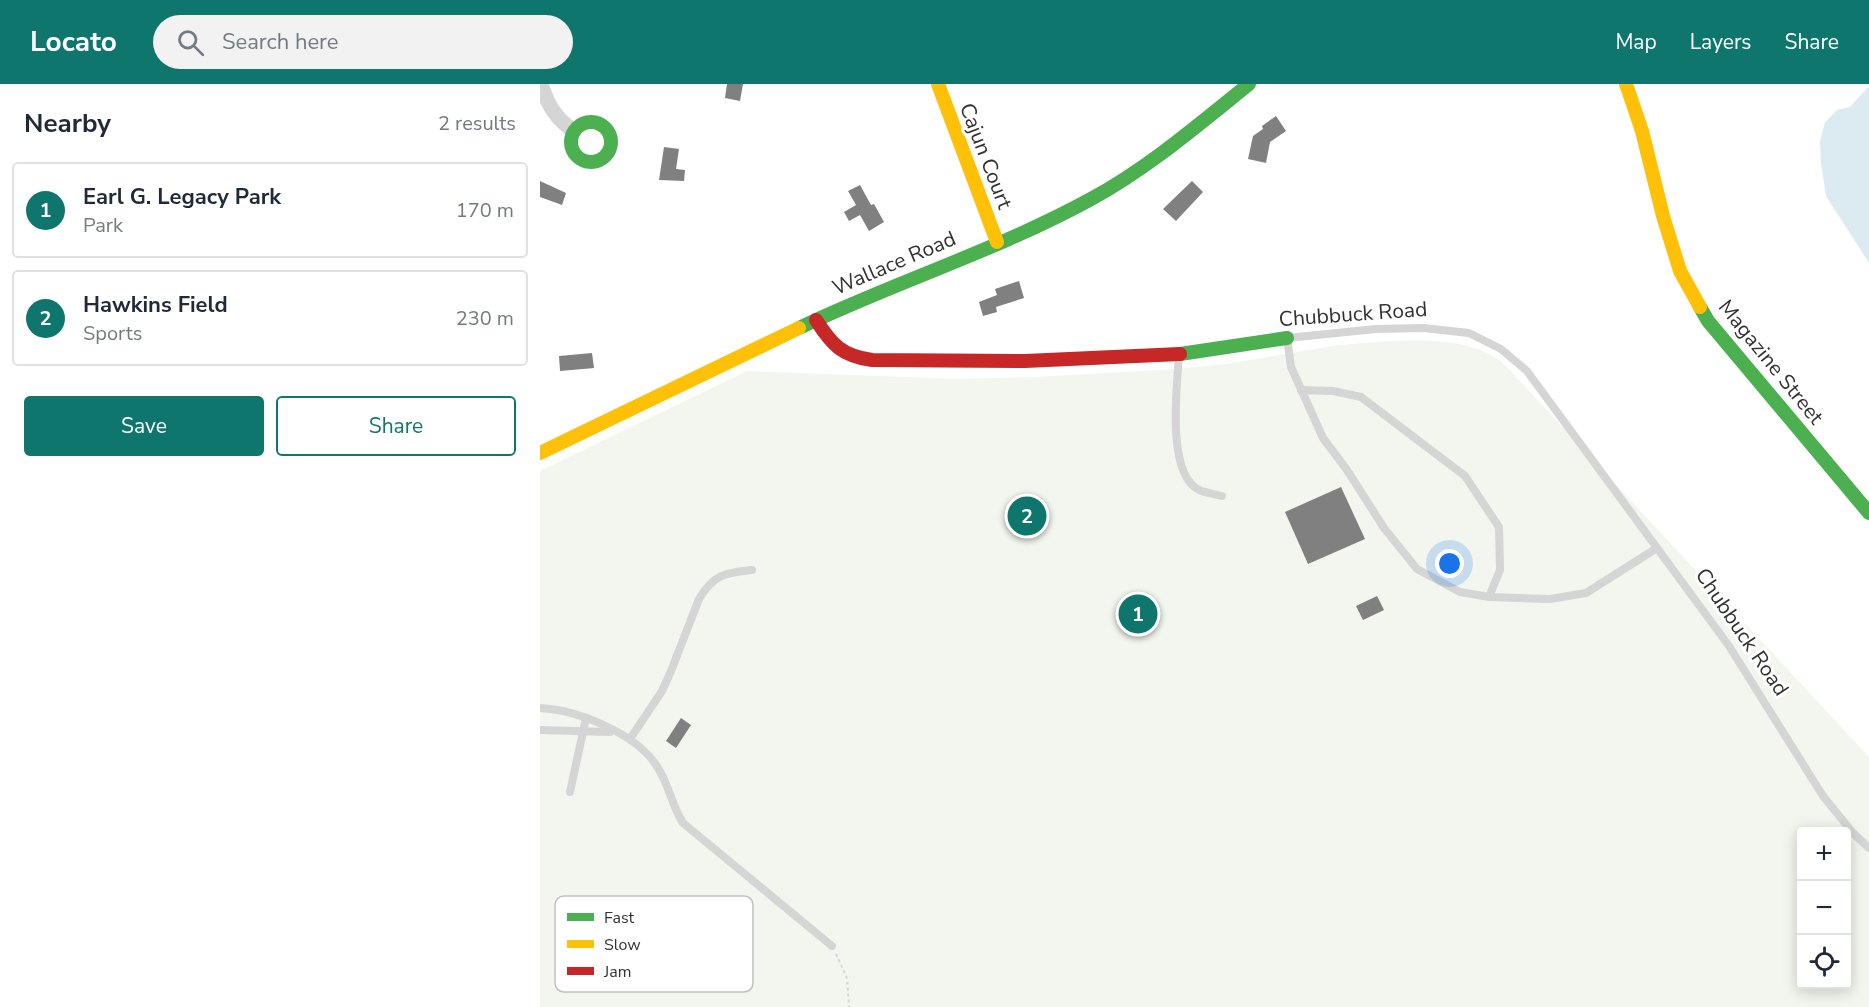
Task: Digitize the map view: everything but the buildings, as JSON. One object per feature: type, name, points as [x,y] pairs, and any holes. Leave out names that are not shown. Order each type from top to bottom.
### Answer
[{"type":"street","points":[[541,84],[551,110],[557,118],[574,131]]},
{"type":"street","name":"Cajun Court","points":[[938,84],[997,242]]},
{"type":"street","name":"Wallace Road","points":[[540,453],[816,320],[933,267],[1062,213],[1128,177],[1163,153],[1249,84]]},
{"type":"street","name":"Magazine Street","points":[[1626,84],[1642,131],[1680,271],[1708,321],[1869,513]]},
{"type":"street","name":"Chubbuck Road","points":[[816,320],[828,340],[854,358],[948,362],[1179,354],[1287,338]]},
{"type":"lane","name":"Chubbuck Road","points":[[1287,338],[1376,329],[1424,328],[1469,333],[1501,349],[1527,371],[1729,646],[1823,796],[1853,833],[1869,848]]},
{"type":"lane","points":[[1287,338],[1291,367],[1323,438],[1347,470],[1384,528],[1417,569],[1460,592],[1489,597],[1550,599],[1586,593],[1657,548]]},
{"type":"lane","points":[[1179,354],[1175,431],[1182,471],[1197,489],[1222,496]]},
{"type":"lane","points":[[1301,390],[1333,391],[1361,397],[1466,476],[1499,527],[1500,570],[1489,597]]},
{"type":"lane","points":[[630,739],[666,681],[705,588],[720,575],[752,570]]},
{"type":"lane","points":[[540,708],[563,711],[586,718],[630,739],[648,754],[658,768],[674,810],[683,823],[832,946]]},
{"type":"lane","points":[[570,792],[586,718]]},
{"type":"lane","points":[[540,730],[616,732]]},
{"type":"path","points":[[832,946],[847,978],[849,1007]]},
{"type":"shaded area","points":[[1869,86],[1869,263],[1826,196],[1820,141],[1825,122],[1837,110],[1850,107]]},
{"type":"shaded area","points":[[1420,340],[1463,345],[1477,349],[1503,363],[1869,757],[1869,1007],[540,1007],[540,471],[747,371],[956,379],[1176,369],[1226,364],[1339,345]]},
{"type":"traffic: fast","points":[[799,328],[1020,234],[1091,199],[1153,160],[1249,84]]},
{"type":"traffic: fast","points":[[591,122],[599,123],[605,128],[610,134],[611,142],[610,150],[605,156],[599,161],[591,162],[583,161],[577,156],[572,150],[571,142],[572,134],[577,128],[583,123],[591,122]]},
{"type":"traffic: fast","points":[[1700,307],[1708,321],[1869,513]]},
{"type":"traffic: fast","points":[[1180,354],[1287,338]]},
{"type":"traffic: slow","points":[[938,84],[997,242]]},
{"type":"traffic: slow","points":[[1626,84],[1642,131],[1663,216],[1680,271],[1700,307]]},
{"type":"traffic: slow","points":[[540,453],[799,328]]},
{"type":"traffic: jam","points":[[816,320],[839,348],[853,356],[872,360],[1025,361],[1180,354]]},
{"type":"place","name":"Hawkins Field","points":[[1027,516]]},
{"type":"place","name":"Earl G. Legacy Park","points":[[1138,614]]}]
